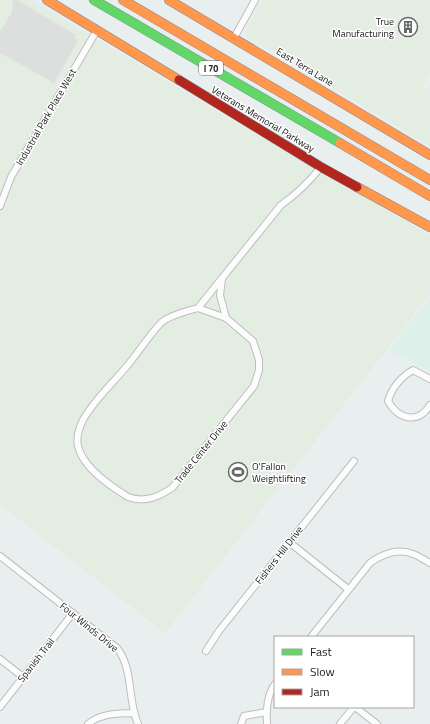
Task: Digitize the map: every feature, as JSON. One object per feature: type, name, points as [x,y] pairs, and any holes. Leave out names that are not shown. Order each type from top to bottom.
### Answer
[{"type":"main road","name":"Veterans Memorial Parkway","points":[[46,0],[321,167],[430,227]]},
{"type":"main road","name":"I 70","points":[[94,0],[430,196]]},
{"type":"main road","name":"I 70","points":[[123,0],[430,180]]},
{"type":"main road","name":"East Terra Lane","points":[[169,0],[430,154]]},
{"type":"street","points":[[234,38],[255,0]]},
{"type":"street","name":"Industrial Park Place West","points":[[0,206],[11,177],[97,30]]},
{"type":"street","points":[[198,308],[281,205],[311,181],[321,167]]},
{"type":"street","points":[[222,278],[220,295],[226,318]]},
{"type":"street","name":"Trade Center Drive","points":[[198,308],[226,318],[253,341],[259,360],[259,370],[254,386],[172,488],[153,499],[134,499],[128,497],[86,464],[80,453],[77,440],[78,431],[83,419],[162,322],[182,312],[198,308]]},
{"type":"street","points":[[430,379],[413,370],[405,375],[391,393],[388,401],[398,413],[413,418],[421,415],[430,404]]},
{"type":"street","name":"Fishers Hill Drive","points":[[206,651],[219,631],[354,460]]},
{"type":"street","points":[[289,542],[348,589]]},
{"type":"street","points":[[312,636],[370,563],[384,555],[398,551],[412,553],[430,563]]},
{"type":"street","name":"Four Winds Drive","points":[[0,556],[117,648],[122,654],[128,670],[133,713],[138,724]]},
{"type":"street","name":"Spanish Trail","points":[[0,707],[73,613]]},
{"type":"street","points":[[0,659],[23,677]]},
{"type":"street","points":[[268,724],[267,712],[269,698],[274,686]]},
{"type":"street","points":[[340,724],[354,708]]},
{"type":"street","points":[[356,708],[377,724]]},
{"type":"street","points":[[240,724],[244,716],[267,712]]},
{"type":"street","points":[[88,724],[98,717],[106,714],[133,713]]},
{"type":"shaded area","points":[[0,0],[31,0],[222,114],[430,235],[430,294],[165,633],[0,504]]},
{"type":"shaded area","points":[[14,0],[17,0],[76,35],[74,38],[78,41],[54,83],[0,53],[0,32],[12,12],[12,3]]},
{"type":"shaded area","points":[[263,0],[430,0],[430,72],[420,91],[430,86],[430,146],[244,35]]},
{"type":"shaded area","points":[[430,298],[430,371],[389,351]]},
{"type":"traffic: fast","points":[[94,0],[340,143]]},
{"type":"traffic: slow","points":[[47,0],[179,80]]},
{"type":"traffic: slow","points":[[123,0],[430,180]]},
{"type":"traffic: slow","points":[[169,0],[430,155]]},
{"type":"traffic: slow","points":[[340,143],[430,196]]},
{"type":"traffic: slow","points":[[357,187],[430,227]]},
{"type":"traffic: jam","points":[[179,80],[321,167],[357,187]]},
{"type":"place","name":"True Manufacturing","points":[[408,27]]},
{"type":"place","name":"O'Fallon Weightlifting","points":[[238,472]]}]
